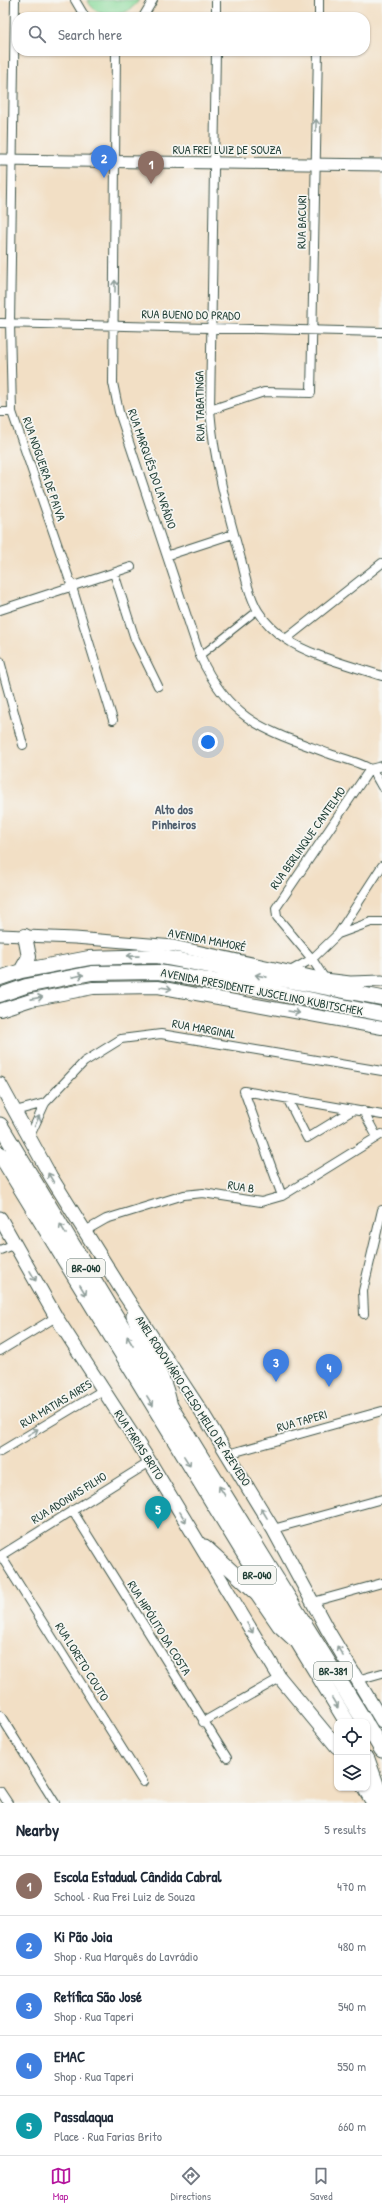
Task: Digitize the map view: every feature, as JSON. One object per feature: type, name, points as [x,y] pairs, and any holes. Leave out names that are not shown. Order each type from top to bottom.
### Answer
[{"type":"highway","points":[[21,971],[29,956],[25,936]]},
{"type":"highway","name":"AVENIDA PRESIDENTE JUSCELINO KUBITSCHEK","points":[[0,978],[21,971],[89,958],[157,956],[382,998]]},
{"type":"highway","name":"AVENIDA PRESIDENTE JUSCELINO KUBITSCHEK","points":[[0,995],[26,986],[92,973],[158,972],[244,986],[382,1014]]},
{"type":"highway","name":"ANEL RODOVIÁRIO CELSO MELLO DE AZEVEDO","points":[[0,1126],[167,1420],[345,1719]]},
{"type":"highway","name":"ANEL RODOVIÁRIO CELSO MELLO DE AZEVEDO","points":[[0,1154],[167,1420],[302,1620],[363,1719]]},
{"type":"highway","points":[[0,1167],[19,1184]]},
{"type":"highway","points":[[370,1730],[382,1750]]},
{"type":"highway","points":[[370,1760],[382,1780]]},
{"type":"highway","points":[[370,1767],[382,1801]]},
{"type":"main road","name":"AVENIDA PRESIDENTE JUSCELINO KUBITSCHEK","points":[[0,1010],[31,1000],[93,988],[158,987],[382,1028]]},
{"type":"main road","name":"ANEL RODOVIÁRIO CELSO MELLO DE AZEVEDO","points":[[0,1084],[51,1177],[126,1297],[228,1454],[273,1528],[357,1680],[382,1721]]},
{"type":"main road","name":"RUA FARIAS BRITO","points":[[0,1218],[56,1317],[150,1462],[280,1678],[334,1743]]},
{"type":"main road","points":[[126,1297],[139,1332],[166,1384],[167,1420]]},
{"type":"main road","points":[[193,1533],[257,1594],[279,1626],[302,1648]]},
{"type":"main road","points":[[366,1791],[373,1803]]},
{"type":"street","name":"RUA NOGUEIRA DE PAIVA","points":[[15,0],[15,12]]},
{"type":"street","points":[[75,0],[82,12]]},
{"type":"street","points":[[146,12],[153,0]]},
{"type":"street","points":[[216,0],[216,12]]},
{"type":"street","points":[[319,0],[319,12]]},
{"type":"street","name":"RUA NOGUEIRA DE PAIVA","points":[[14,56],[10,323],[12,412],[72,586],[113,720]]},
{"type":"street","name":"RUA MARQUÊS DO LAVRÁDIO","points":[[116,56],[113,383],[119,412],[168,555],[200,656],[211,679],[224,697],[238,711],[257,725],[370,769]]},
{"type":"street","name":"RUA TABATINGA","points":[[216,56],[213,327],[210,410],[214,449],[234,534],[250,591],[258,610],[270,626],[286,639],[304,648],[382,676]]},
{"type":"street","name":"RUA BACURI","points":[[210,410],[264,392],[311,393],[318,56]]},
{"type":"street","name":"RUA FREI LUIZ DE SOUZA","points":[[0,160],[114,163],[382,165]]},
{"type":"street","name":"RUA BUENO DO PRADO","points":[[0,323],[382,332]]},
{"type":"street","points":[[0,412],[12,412]]},
{"type":"street","points":[[168,555],[234,534]]},
{"type":"street","points":[[286,639],[382,563]]},
{"type":"street","points":[[0,610],[114,573],[131,566]]},
{"type":"street","points":[[114,573],[135,639],[158,686]]},
{"type":"street","points":[[200,656],[258,610]]},
{"type":"street","points":[[0,661],[23,745]]},
{"type":"street","points":[[382,766],[370,769],[382,787]]},
{"type":"street","name":"RUA BERLINQUE CANTELMO","points":[[326,979],[312,959],[277,917],[276,908],[370,769]]},
{"type":"street","points":[[292,970],[312,959],[338,934],[382,866]]},
{"type":"street","points":[[338,934],[371,922],[382,922]]},
{"type":"street","name":"AVENIDA MAMORÉ","points":[[0,935],[75,938],[174,946],[292,970],[326,979],[350,982],[382,981]]},
{"type":"street","name":"RUA MARGINAL","points":[[29,1138],[45,1103],[84,1062],[121,1039],[161,1034],[382,1071]]},
{"type":"street","points":[[282,1196],[244,1091],[382,1115]]},
{"type":"street","points":[[287,1098],[307,1138],[353,1110]]},
{"type":"street","points":[[15,1111],[45,1103]]},
{"type":"street","points":[[363,1111],[380,1135]]},
{"type":"street","name":"RUA B","points":[[85,1231],[106,1219],[184,1195],[203,1193],[262,1202],[282,1196],[380,1135]]},
{"type":"street","points":[[364,1314],[363,1291],[382,1210]]},
{"type":"street","points":[[0,1250],[10,1246],[19,1252]]},
{"type":"street","points":[[0,1351],[56,1317]]},
{"type":"street","name":"RUA MATIAS AIRES","points":[[0,1452],[103,1390]]},
{"type":"street","name":"RUA TAPERI","points":[[228,1454],[382,1411]]},
{"type":"street","name":"RUA ADONIAS FILHO","points":[[0,1556],[150,1462]]},
{"type":"street","points":[[273,1528],[382,1499]]},
{"type":"street","name":"RUA HIPÓLITO DA COSTA","points":[[72,1510],[226,1758]]},
{"type":"street","name":"RUA LORETO COUTO","points":[[0,1556],[143,1782]]},
{"type":"street","points":[[313,1602],[382,1583]]},
{"type":"street","points":[[357,1680],[382,1673]]},
{"type":"street","points":[[203,1722],[280,1678]]},
{"type":"street","points":[[0,1715],[55,1803]]},
{"type":"street","points":[[0,1791],[8,1803]]},
{"type":"green space","points":[[87,0],[139,0],[134,6],[125,12],[98,12]]},
{"type":"place","name":"Ki Pão Joia","points":[[104,178]]},
{"type":"place","name":"Escola Estadual Cândida Cabral","points":[[151,184]]},
{"type":"place","name":"Retífica São José","points":[[276,1382]]},
{"type":"place","name":"EMAC","points":[[329,1387]]},
{"type":"place","name":"Passalaqua","points":[[158,1529]]},
{"type":"district","name":"Alto dos Pinheiros","points":[[174,816]]}]
